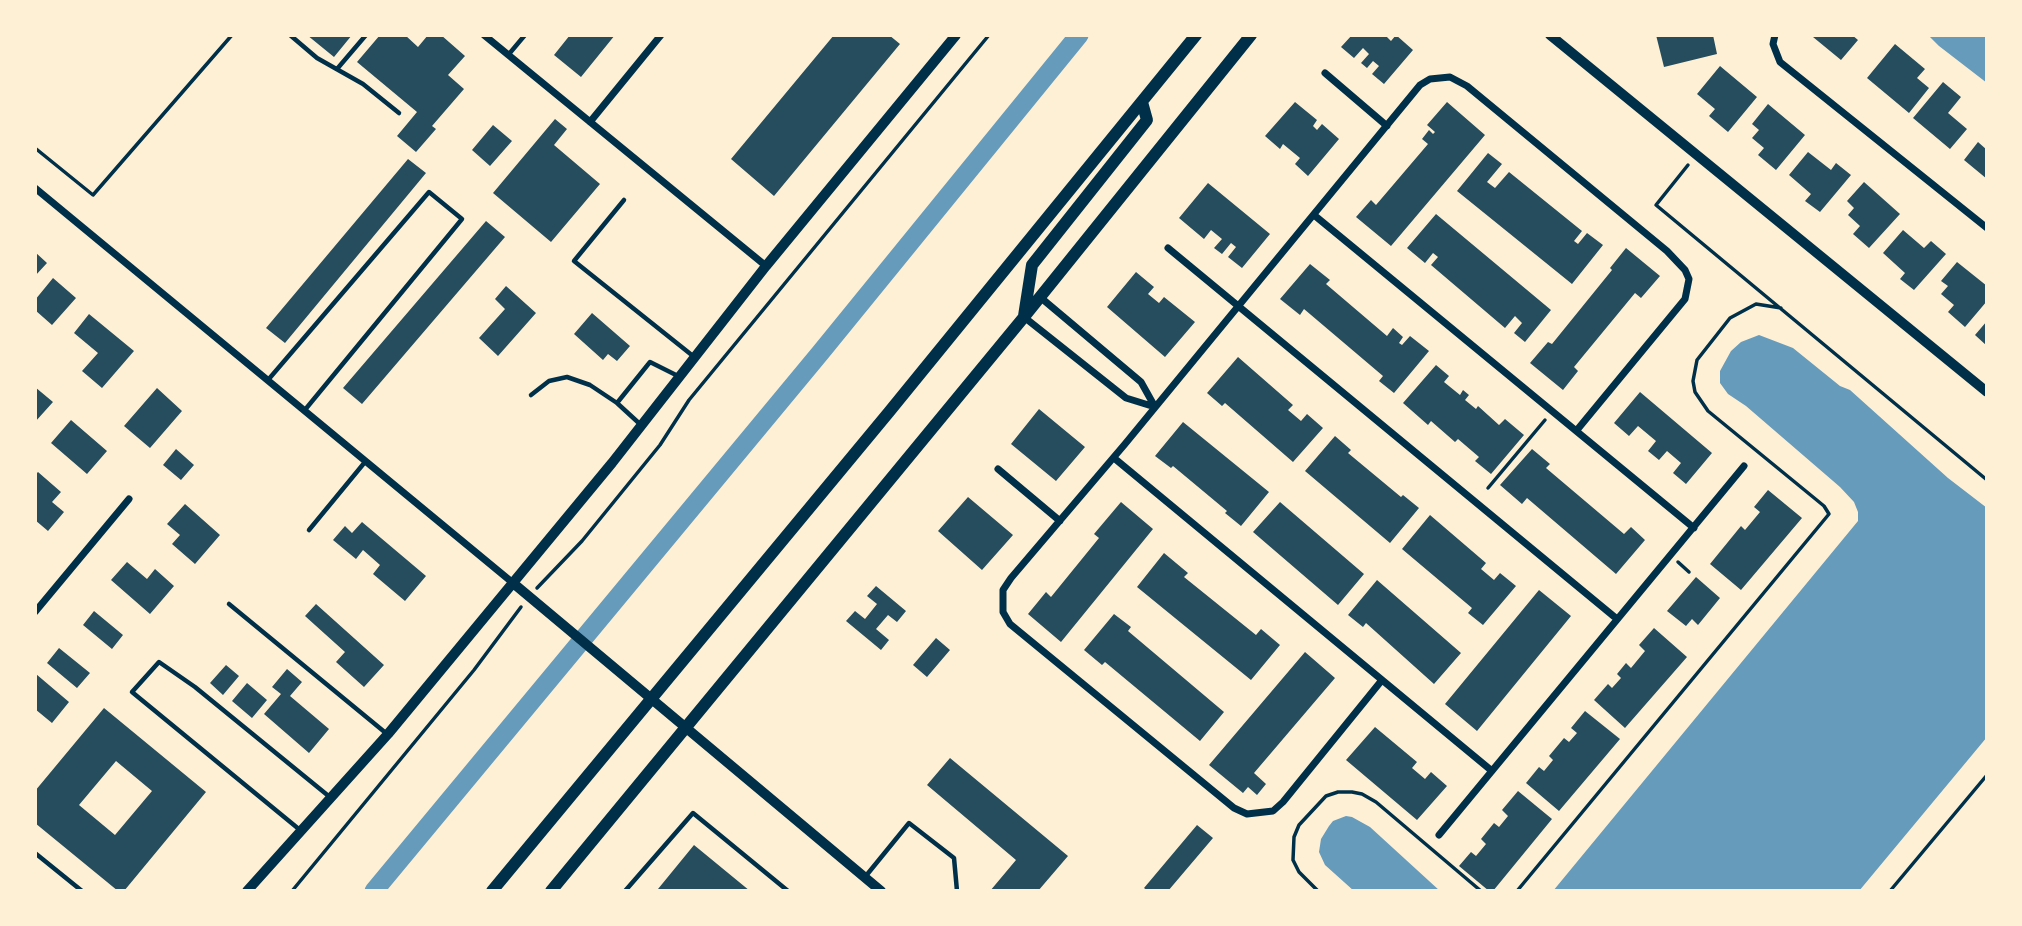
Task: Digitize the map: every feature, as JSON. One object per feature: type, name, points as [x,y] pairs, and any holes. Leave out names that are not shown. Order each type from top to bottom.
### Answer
[{"type":"main road","points":[[492,891],[889,412],[1196,35]]},
{"type":"main road","points":[[551,891],[1024,317],[1251,35]]},
{"type":"main road","points":[[1024,317],[1032,265],[1147,120],[1142,102]]},
{"type":"street","points":[[484,35],[766,266]]},
{"type":"street","points":[[590,122],[661,35]]},
{"type":"street","points":[[247,891],[388,734],[956,35]]},
{"type":"street","points":[[1550,35],[1987,392]]},
{"type":"street","points":[[1775,35],[1773,44],[1780,62],[1987,228]]},
{"type":"street","points":[[1325,73],[1387,126]]},
{"type":"street","points":[[1382,680],[1283,802],[1273,811],[1247,814],[1234,808],[1010,624],[1003,612],[1003,590],[1420,85],[1440,76],[1450,77],[1466,86],[1667,251],[1685,270],[1689,279],[1685,299],[1577,430]]},
{"type":"street","points":[[35,188],[881,891]]},
{"type":"street","points":[[1314,215],[1693,528]]},
{"type":"street","points":[[1168,248],[1617,619]]},
{"type":"street","points":[[1040,297],[1142,382],[1156,407]]},
{"type":"street","points":[[1024,317],[1126,398],[1156,407]]},
{"type":"street","points":[[1114,458],[1492,771]]},
{"type":"street","points":[[1439,835],[1744,466]]},
{"type":"street","points":[[998,469],[1060,522]]},
{"type":"street","points":[[35,612],[129,499]]},
{"type":"lane","points":[[290,35],[317,58],[363,84],[399,113]]},
{"type":"lane","points":[[337,69],[366,35]]},
{"type":"lane","points":[[508,55],[525,35]]},
{"type":"lane","points":[[268,381],[429,192],[438,199],[462,219],[304,411]]},
{"type":"lane","points":[[624,200],[574,261],[694,357]]},
{"type":"lane","points":[[617,403],[650,362],[678,377]]},
{"type":"lane","points":[[531,394],[549,381],[567,377],[590,385],[617,403],[641,425]]},
{"type":"lane","points":[[309,530],[365,462]]},
{"type":"lane","points":[[229,604],[388,734]]},
{"type":"lane","points":[[302,831],[132,692],[159,662],[195,687],[332,798]]},
{"type":"lane","points":[[625,891],[693,813],[788,891]]},
{"type":"lane","points":[[864,877],[909,824],[954,858],[957,891]]},
{"type":"lane","points":[[35,853],[78,890]]},
{"type":"path","points":[[35,148],[93,195],[232,35]]},
{"type":"path","points":[[545,580],[582,541],[660,445],[689,400],[989,35]]},
{"type":"path","points":[[1691,161],[1656,205],[1987,480]]},
{"type":"path","points":[[1517,891],[1829,514],[1824,506],[1708,411],[1695,392],[1693,381],[1697,360],[1730,318],[1756,304],[1781,308]]},
{"type":"path","points":[[1488,488],[1545,420]]},
{"type":"path","points":[[1676,561],[1689,572]]},
{"type":"path","points":[[292,891],[474,670],[515,613]]},
{"type":"path","points":[[1890,891],[1987,775]]},
{"type":"path","points":[[1318,891],[1299,872],[1293,860],[1294,836],[1310,812],[1326,796],[1338,792],[1362,794],[1376,802],[1481,891]]},
{"type":"water","points":[[1928,35],[1987,35],[1987,83],[1939,46]]},
{"type":"water","points":[[1759,335],[1793,348],[1840,386],[1850,390],[1948,478],[1987,508],[1987,737],[1859,891],[1553,891],[1858,521],[1854,502],[1840,487],[1746,406],[1728,394],[1720,383],[1720,371],[1731,351],[1741,342]]},
{"type":"water","points":[[1346,816],[1370,827],[1440,891],[1354,891],[1325,865],[1319,852],[1321,839],[1329,826],[1333,821]]},
{"type":"building","points":[[307,35],[352,35],[334,57]]},
{"type":"building","points":[[380,35],[405,35],[418,47],[428,35],[441,35],[465,56],[448,75],[464,89],[432,126],[436,129],[416,152],[397,136],[417,112],[357,62]]},
{"type":"building","points":[[570,35],[615,35],[581,77],[554,55]]},
{"type":"building","points":[[834,35],[889,35],[900,44],[774,196],[731,159]]},
{"type":"building","points":[[1352,35],[1385,35],[1391,41],[1396,35],[1413,50],[1384,84],[1372,74],[1379,66],[1373,61],[1367,68],[1361,63],[1369,54],[1363,48],[1354,58],[1341,47]]},
{"type":"building","points":[[1656,35],[1713,35],[1717,54],[1664,67]]},
{"type":"building","points":[[1852,35],[1858,40],[1841,60],[1813,37]]},
{"type":"building","points":[[1895,44],[1925,69],[1917,78],[1929,88],[1909,113],[1867,78]]},
{"type":"building","points":[[1720,66],[1757,97],[1728,132],[1709,116],[1715,109],[1697,94]]},
{"type":"building","points":[[1943,82],[1961,97],[1948,113],[1967,129],[1950,149],[1913,118]]},
{"type":"building","points":[[1295,102],[1317,120],[1313,126],[1317,130],[1322,124],[1339,139],[1308,176],[1295,164],[1300,158],[1283,144],[1280,149],[1265,136]]},
{"type":"building","points":[[1447,102],[1485,135],[1391,246],[1356,217],[1371,200],[1376,205],[1428,144],[1422,139],[1429,130],[1433,134],[1435,132],[1427,125]]},
{"type":"building","points":[[1768,104],[1805,135],[1776,170],[1758,155],[1764,148],[1752,138],[1759,130],[1752,124]]},
{"type":"building","points":[[555,119],[567,129],[554,145],[600,184],[551,242],[493,193]]},
{"type":"building","points":[[493,125],[512,141],[490,166],[472,150]]},
{"type":"building","points":[[1978,142],[1987,150],[1987,179],[1964,160]]},
{"type":"building","points":[[1808,152],[1831,170],[1836,163],[1851,175],[1820,212],[1805,201],[1811,194],[1789,175]]},
{"type":"building","points":[[1488,153],[1502,164],[1487,182],[1495,188],[1509,172],[1582,231],[1574,241],[1578,244],[1587,233],[1603,245],[1572,284],[1457,191]]},
{"type":"building","points":[[408,159],[426,173],[285,343],[266,328]]},
{"type":"building","points":[[1864,182],[1900,214],[1869,248],[1853,234],[1860,226],[1848,215],[1854,208],[1847,201]]},
{"type":"building","points":[[1208,183],[1270,234],[1242,268],[1228,257],[1236,247],[1231,243],[1222,254],[1214,248],[1222,239],[1211,230],[1204,239],[1179,218]]},
{"type":"building","points":[[1436,214],[1551,310],[1525,342],[1514,333],[1522,323],[1515,316],[1505,328],[1431,265],[1438,257],[1433,253],[1425,263],[1407,248]]},
{"type":"building","points":[[486,221],[505,237],[362,404],[343,388]]},
{"type":"building","points":[[1903,230],[1924,248],[1931,241],[1946,254],[1914,290],[1900,279],[1905,273],[1883,253]]},
{"type":"building","points":[[1626,248],[1660,276],[1641,298],[1635,293],[1574,367],[1578,371],[1563,390],[1530,363],[1548,342],[1552,344],[1612,270],[1610,268]]},
{"type":"building","points":[[35,252],[47,263],[35,276]]},
{"type":"building","points":[[1957,262],[1987,286],[1987,301],[1965,327],[1948,312],[1954,305],[1941,294],[1948,286],[1941,281]]},
{"type":"building","points":[[1310,264],[1330,280],[1326,284],[1387,336],[1393,328],[1403,337],[1399,343],[1402,345],[1410,336],[1429,351],[1394,393],[1379,381],[1383,376],[1304,309],[1300,315],[1280,299]]},
{"type":"building","points":[[1136,272],[1154,287],[1148,294],[1159,303],[1164,297],[1195,322],[1165,357],[1107,307]]},
{"type":"building","points":[[53,278],[76,298],[52,325],[35,310],[35,300]]},
{"type":"building","points":[[506,286],[536,313],[498,356],[479,338],[505,309],[495,299]]},
{"type":"building","points":[[592,313],[630,346],[617,361],[608,354],[603,360],[574,334]]},
{"type":"building","points":[[89,314],[134,351],[102,388],[82,371],[98,353],[74,333]]},
{"type":"building","points":[[1987,321],[1987,346],[1975,335]]},
{"type":"building","points":[[1238,357],[1293,405],[1288,410],[1301,421],[1307,414],[1323,428],[1293,462],[1225,403],[1222,406],[1207,393]]},
{"type":"building","points":[[1436,365],[1449,376],[1444,382],[1460,395],[1463,390],[1469,395],[1465,400],[1476,409],[1478,406],[1499,425],[1505,419],[1524,435],[1491,474],[1475,461],[1479,457],[1458,439],[1455,442],[1431,421],[1428,425],[1403,403]]},
{"type":"building","points":[[35,387],[53,402],[35,422]]},
{"type":"building","points":[[157,388],[182,411],[150,448],[124,426]]},
{"type":"building","points":[[1640,392],[1712,453],[1686,484],[1673,473],[1681,463],[1667,451],[1659,460],[1648,451],[1656,441],[1638,426],[1629,436],[1614,423]]},
{"type":"building","points":[[1039,409],[1085,447],[1056,481],[1011,444]]},
{"type":"building","points":[[71,420],[107,451],[87,474],[51,443]]},
{"type":"building","points":[[1183,422],[1269,492],[1241,526],[1173,466],[1171,468],[1155,456]]},
{"type":"building","points":[[1335,436],[1351,450],[1348,453],[1401,497],[1403,495],[1419,508],[1390,543],[1305,471]]},
{"type":"building","points":[[176,449],[194,465],[181,480],[163,465]]},
{"type":"building","points":[[1532,449],[1550,464],[1546,468],[1624,534],[1631,527],[1645,540],[1616,574],[1527,498],[1522,504],[1500,485]]},
{"type":"building","points":[[38,472],[61,492],[52,502],[64,512],[48,531],[35,520],[35,475]]},
{"type":"building","points":[[1768,490],[1802,518],[1741,590],[1710,564],[1741,526],[1745,530],[1760,512],[1754,507]]},
{"type":"building","points":[[968,497],[1013,535],[982,570],[938,531]]},
{"type":"building","points":[[1121,502],[1153,529],[1061,642],[1028,614],[1046,592],[1051,597],[1099,538],[1094,534]]},
{"type":"building","points":[[1280,502],[1364,574],[1338,605],[1253,532]]},
{"type":"building","points":[[185,504],[220,535],[195,564],[172,544],[180,535],[167,524]]},
{"type":"building","points":[[1430,515],[1486,563],[1481,569],[1494,580],[1500,573],[1516,586],[1483,625],[1468,613],[1472,608],[1402,549]]},
{"type":"building","points":[[362,522],[426,576],[405,601],[373,574],[380,565],[363,550],[356,559],[333,540],[345,526],[352,533]]},
{"type":"building","points":[[1164,553],[1188,573],[1184,577],[1256,635],[1261,629],[1280,645],[1251,680],[1137,587]]},
{"type":"building","points":[[127,562],[147,579],[155,569],[174,586],[150,614],[111,580]]},
{"type":"building","points":[[1696,577],[1720,598],[1698,625],[1692,619],[1686,626],[1667,611]]},
{"type":"building","points":[[1377,580],[1461,653],[1434,684],[1366,623],[1363,627],[1348,615]]},
{"type":"building","points":[[876,586],[906,611],[897,622],[888,615],[876,629],[889,640],[881,650],[846,621],[855,611],[865,619],[877,604],[867,596]]},
{"type":"building","points":[[1539,590],[1571,616],[1477,731],[1445,704]]},
{"type":"building","points":[[316,604],[384,665],[364,687],[336,662],[345,652],[305,616]]},
{"type":"building","points":[[94,611],[123,635],[112,649],[83,625]]},
{"type":"building","points":[[1114,614],[1131,627],[1128,631],[1224,712],[1200,741],[1105,662],[1102,665],[1084,650]]},
{"type":"building","points":[[1654,628],[1687,657],[1625,728],[1594,700],[1608,684],[1612,688],[1621,678],[1617,674],[1626,663],[1631,668],[1645,651],[1639,645]]},
{"type":"building","points":[[936,638],[950,650],[927,677],[913,665]]},
{"type":"building","points":[[59,648],[90,673],[77,688],[47,663]]},
{"type":"building","points":[[1305,652],[1335,678],[1254,773],[1266,784],[1257,795],[1248,787],[1243,793],[1209,765]]},
{"type":"building","points":[[226,665],[239,676],[223,695],[210,683]]},
{"type":"building","points":[[287,669],[302,682],[290,696],[329,729],[309,753],[264,714],[281,694],[272,687]]},
{"type":"building","points":[[36,674],[69,702],[52,723],[35,709]]},
{"type":"building","points":[[247,683],[267,700],[252,718],[232,701]]},
{"type":"building","points":[[104,708],[206,792],[124,891],[118,891],[35,823],[35,791]],"holes":[[[116,761],[152,791],[115,835],[79,805]]]},
{"type":"building","points":[[1585,711],[1620,739],[1559,811],[1526,783],[1539,767],[1544,771],[1553,760],[1549,756],[1564,738],[1569,742],[1577,733],[1571,728]]},
{"type":"building","points":[[1375,727],[1417,762],[1412,768],[1425,779],[1431,772],[1447,786],[1417,820],[1346,760]]},
{"type":"building","points":[[950,758],[1068,856],[1038,891],[990,891],[1016,860],[927,785]]},
{"type":"building","points":[[1518,791],[1552,819],[1493,891],[1489,891],[1459,866],[1471,852],[1476,856],[1486,844],[1481,839],[1494,823],[1499,827],[1508,816],[1502,810]]},
{"type":"building","points":[[1197,825],[1213,838],[1168,891],[1148,891],[1144,888]]},
{"type":"building","points":[[694,845],[750,891],[660,891],[658,889]]},
{"type":"waterway","points":[[374,891],[821,352],[1079,35]]}]
